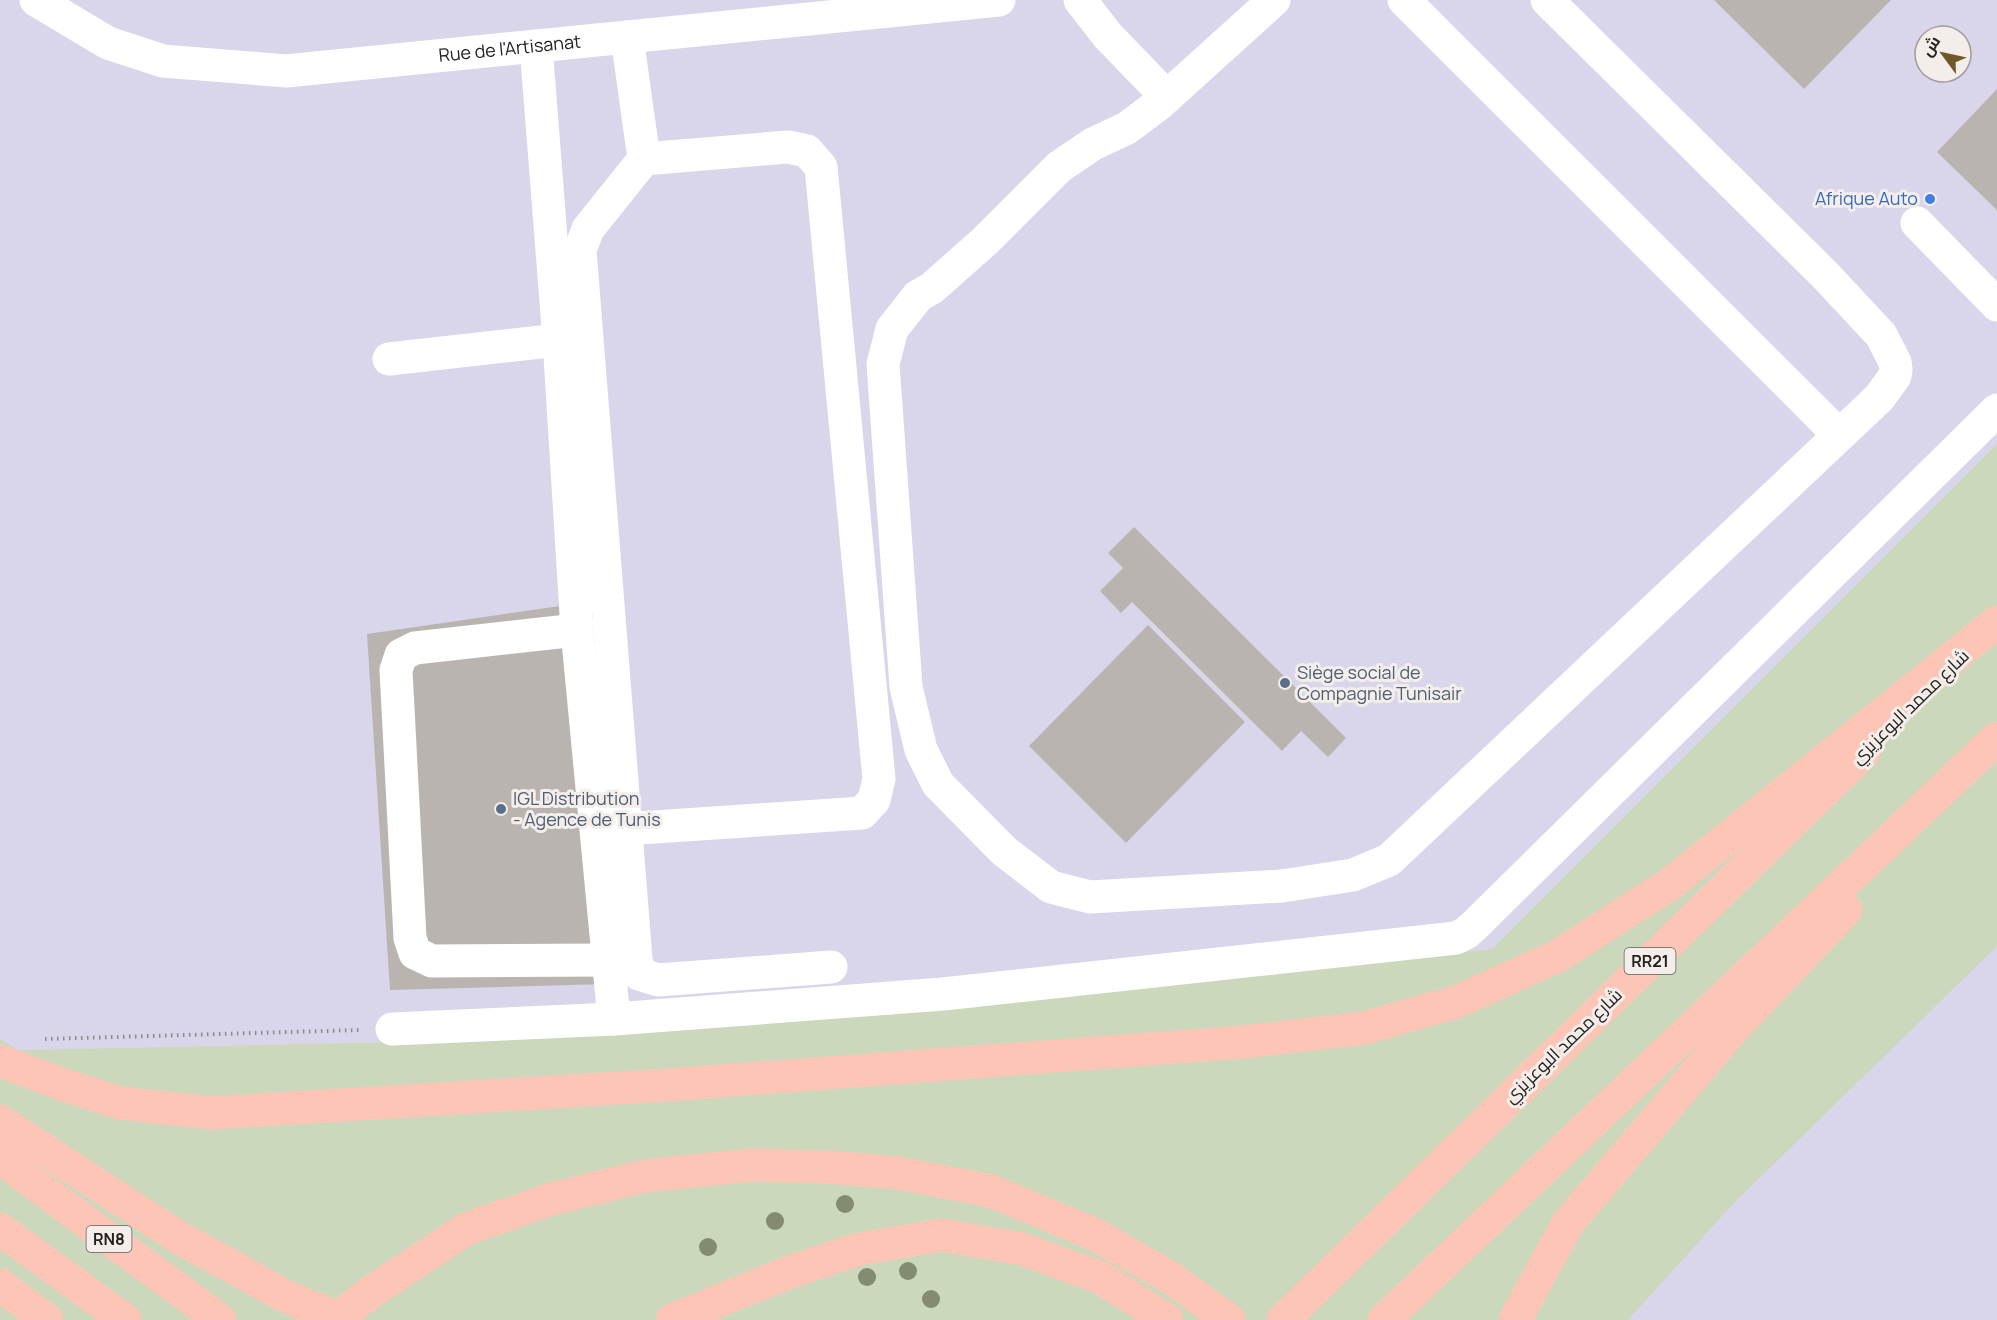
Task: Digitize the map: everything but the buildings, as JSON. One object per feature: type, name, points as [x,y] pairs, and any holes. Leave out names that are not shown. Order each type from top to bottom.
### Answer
[{"type":"highway","points":[[0,1061],[120,1103],[211,1113],[667,1085],[1243,1042],[1364,1028],[1456,1002],[1558,956],[1670,885],[1997,622]]},
{"type":"highway","name":"شارع محمد البوعزيزي","points":[[1293,1310],[1997,622]]},
{"type":"highway","points":[[1384,1320],[1997,740]]},
{"type":"highway","points":[[1515,1320],[1576,1214],[1735,1027],[1887,868],[1997,740]]},
{"type":"highway","points":[[0,1121],[178,1237],[287,1297],[344,1320]]},
{"type":"highway","name":"RN8","points":[[0,1156],[21,1174],[220,1320]]},
{"type":"highway","points":[[335,1320],[371,1292],[466,1229],[551,1198],[645,1176],[751,1165],[827,1167],[898,1173],[991,1191],[1096,1235],[1171,1278],[1229,1320]]},
{"type":"highway","points":[[0,1229],[124,1320]]},
{"type":"highway","points":[[672,1320],[787,1273],[859,1249],[942,1235],[1022,1249],[1099,1277],[1167,1320]]},
{"type":"highway","points":[[0,1285],[48,1320]]},
{"type":"street","name":"Rue de l'Artisanat","points":[[36,0],[108,43],[163,61],[286,71],[999,0]]},
{"type":"street","points":[[1080,0],[1108,36],[1167,97]]},
{"type":"street","points":[[1274,0],[1167,97],[1126,128],[1093,144],[1059,167],[985,242],[932,288],[918,296],[892,329],[883,364],[906,687],[921,750],[938,784],[1004,851],[1051,887],[1090,897],[1282,886],[1353,875],[1389,860],[1879,398],[1895,376],[1895,362],[1881,335],[1826,276],[1547,0]]},
{"type":"street","points":[[1404,0],[1839,435]]},
{"type":"street","points":[[627,37],[644,159],[588,230],[580,250],[625,829],[639,974],[658,980],[831,967]]},
{"type":"street","points":[[536,46],[559,340],[577,630],[614,1020]]},
{"type":"street","points":[[625,829],[862,813],[874,800],[879,780],[821,167],[807,151],[788,147],[644,159]]},
{"type":"street","points":[[1917,223],[1997,305]]},
{"type":"street","points":[[389,359],[559,340]]},
{"type":"street","points":[[392,1029],[614,1020],[943,994],[1456,938],[1477,923],[1997,410]]},
{"type":"street","points":[[577,630],[415,648],[401,655],[396,670],[410,938],[416,953],[432,962],[609,960]]},
{"type":"path","points":[[36,1040],[392,1029]]},
{"type":"shaded area","points":[[0,0],[1997,0],[1997,444],[1492,949],[531,1039],[19,1050],[0,1039]]},
{"type":"shaded area","points":[[1997,793],[1997,1320],[1545,1320]]},
{"type":"green space","points":[[1997,444],[1997,946],[1732,1205],[1628,1320],[0,1320],[0,1039],[19,1050],[531,1039],[1492,949]]},
{"type":"place","name":"Afrique Auto","points":[[1930,199]]},
{"type":"place","name":"Siège social de Compagnie Tunisair","points":[[1285,683]]},
{"type":"place","name":"IGL Distribution - Agence de Tunis","points":[[501,809]]}]
